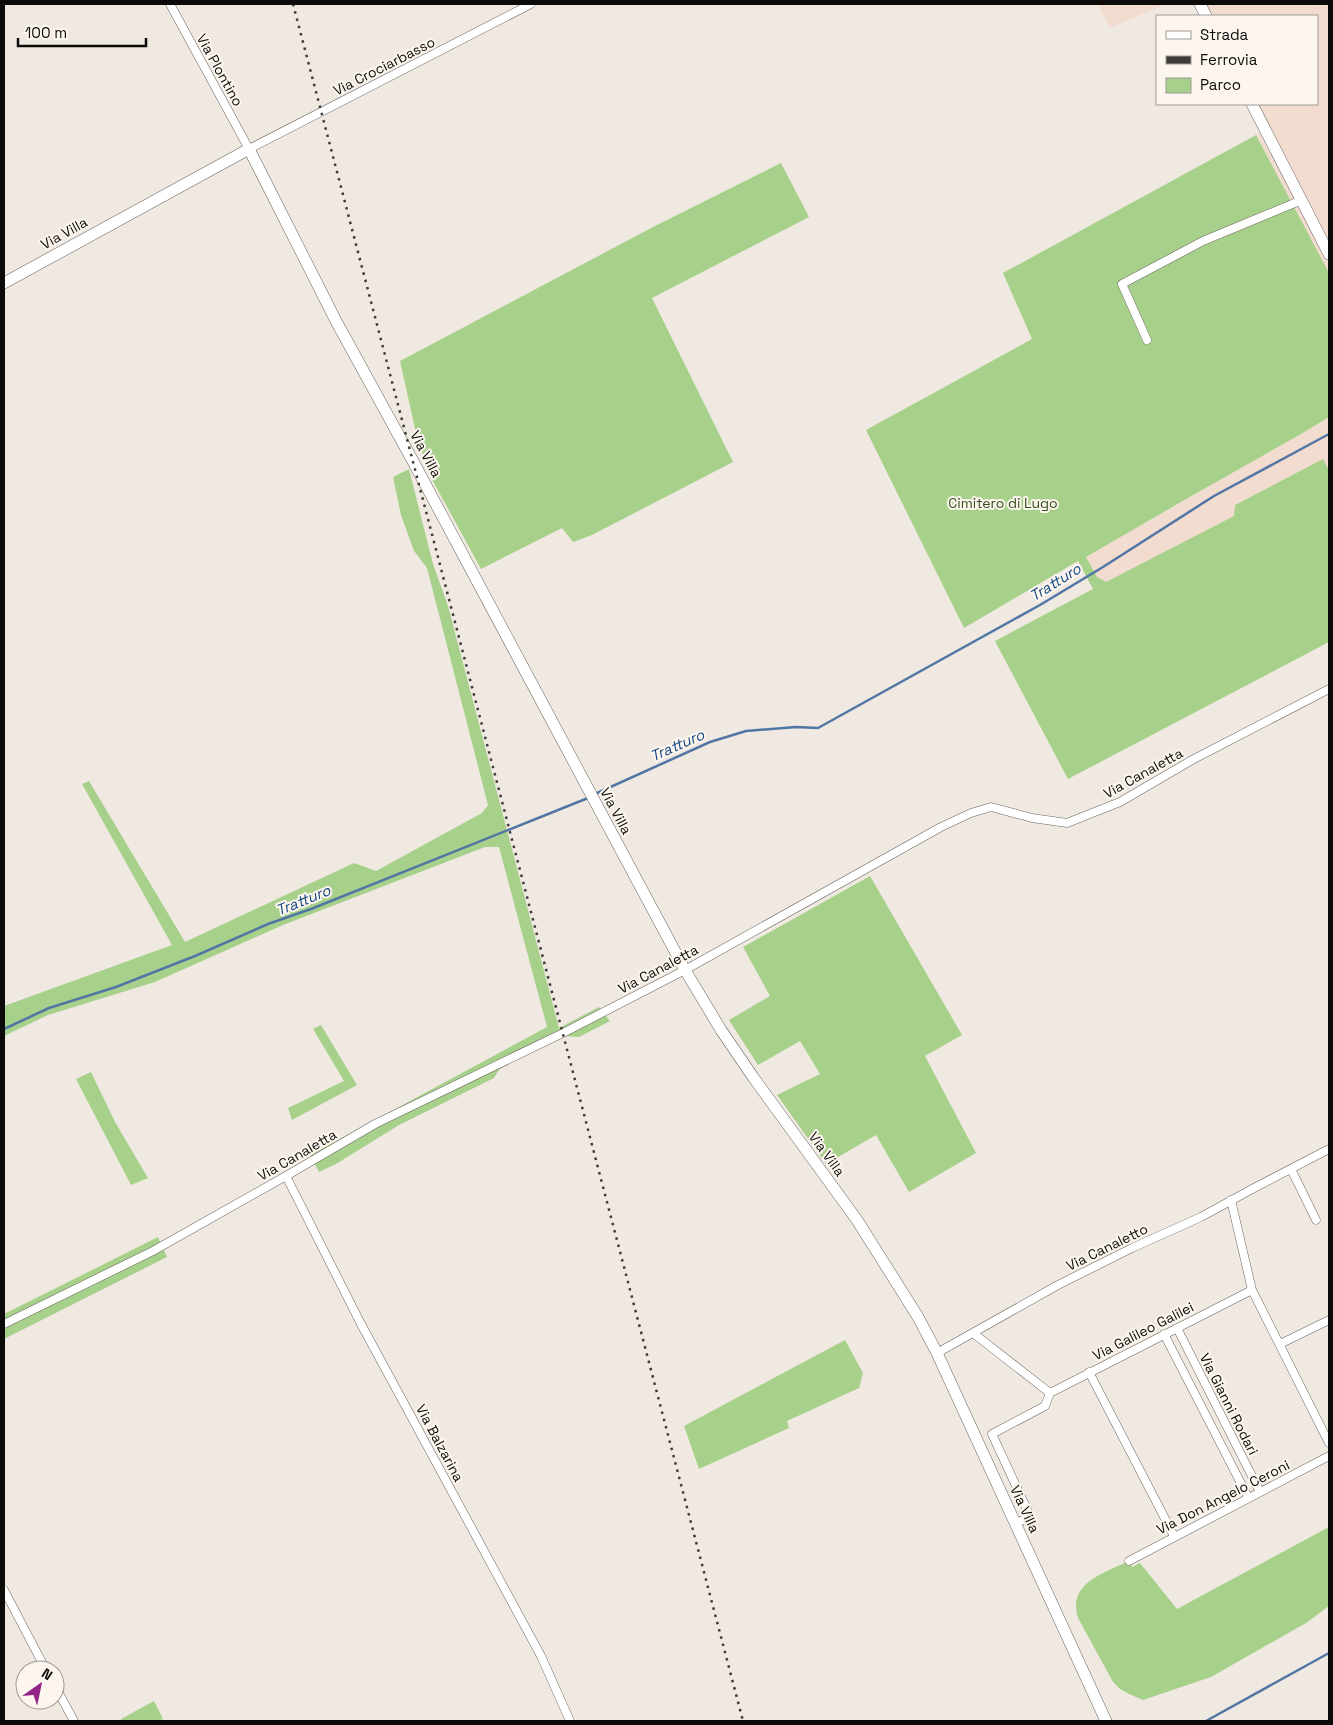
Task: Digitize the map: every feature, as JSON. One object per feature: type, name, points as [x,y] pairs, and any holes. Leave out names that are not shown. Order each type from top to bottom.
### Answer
[{"type":"street","name":"Via Plontino","points":[[170,4],[249,149]]},
{"type":"street","name":"Via Crociarbasso","points":[[249,149],[531,4]]},
{"type":"street","points":[[1253,105],[1329,254]]},
{"type":"street","name":"Via Villa","points":[[4,283],[249,149],[336,321],[415,465],[684,970],[753,1077],[857,1220],[918,1317],[937,1353],[1106,1721]]},
{"type":"street","points":[[1148,340],[1122,284],[1203,241],[1302,200]]},
{"type":"street","name":"Via Canaletta","points":[[4,1324],[153,1251],[374,1124],[563,1033],[684,970],[971,812],[991,807],[1032,818],[1066,823],[1120,802],[1192,760],[1329,689]]},
{"type":"street","name":"Via Canaletto","points":[[937,1353],[1058,1285],[1132,1248],[1201,1217],[1329,1149]]},
{"type":"street","points":[[1291,1169],[1316,1220]]},
{"type":"street","name":"Via Balzarina","points":[[286,1176],[362,1324],[541,1656],[570,1721]]},
{"type":"street","points":[[1231,1200],[1252,1290],[1329,1443]]},
{"type":"street","name":"Via Galileo Galilei","points":[[1050,1392],[1252,1290]]},
{"type":"street","points":[[1280,1344],[1329,1320]]},
{"type":"street","name":"Via Gianni Rodari","points":[[1177,1328],[1260,1492]]},
{"type":"street","points":[[974,1333],[1050,1392],[1045,1406],[992,1434],[1030,1516],[1015,1524]]},
{"type":"street","name":"Via Gianni Rodari","points":[[1164,1334],[1248,1497]]},
{"type":"street","points":[[1090,1372],[1174,1536]]},
{"type":"street","name":"Via Don Angelo Ceroni","points":[[1129,1560],[1329,1456]]},
{"type":"street","points":[[4,1590],[41,1660]]},
{"type":"street","points":[[65,1704],[74,1721]]},
{"type":"shaded area","points":[[1098,4],[1166,4],[1110,28]]},
{"type":"shaded area","points":[[1200,4],[1329,4],[1329,273],[1256,135],[1265,130],[1252,105],[1318,105],[1318,15],[1206,15]]},
{"type":"shaded area","points":[[1329,417],[1329,470],[1323,459],[1235,505],[1235,516],[1106,582],[1097,578],[1086,557]]},
{"type":"green space","name":"Cimitero di Lugo","points":[[1256,135],[1329,273],[1329,417],[1086,557],[1097,577],[1106,582],[1234,516],[1235,505],[1323,459],[1329,470],[1329,642],[1068,779],[995,641],[1093,589],[1078,561],[964,628],[866,430],[1032,339],[1003,273]]},
{"type":"green space","points":[[781,163],[809,217],[652,298],[733,462],[592,535],[573,542],[562,528],[481,569],[429,474],[416,433],[400,361],[653,227]]},
{"type":"green space","points":[[409,469],[433,564],[448,606],[559,1028],[599,1007],[610,1021],[579,1037],[561,1036],[500,1068],[494,1078],[399,1125],[336,1164],[319,1172],[310,1155],[547,1027],[499,847],[485,847],[283,925],[155,982],[48,1015],[4,1036],[4,1006],[172,945],[82,784],[89,781],[185,942],[354,863],[376,871],[482,813],[488,805],[427,568],[414,551],[401,515],[393,477]]},
{"type":"green space","points":[[870,876],[962,1035],[925,1056],[976,1153],[909,1192],[876,1135],[826,1164],[777,1095],[820,1074],[800,1041],[758,1065],[729,1020],[770,996],[743,947]]},
{"type":"green space","points":[[321,1025],[357,1085],[292,1120],[288,1108],[344,1081],[313,1029]]},
{"type":"green space","points":[[91,1072],[115,1122],[148,1178],[131,1185],[76,1079]]},
{"type":"green space","points":[[158,1237],[167,1257],[4,1339],[4,1314]]},
{"type":"green space","points":[[845,1340],[863,1373],[859,1388],[787,1421],[789,1428],[699,1469],[684,1426]]},
{"type":"green space","points":[[1329,1527],[1329,1606],[1306,1623],[1211,1677],[1143,1700],[1129,1694],[1113,1682],[1078,1618],[1076,1606],[1078,1596],[1083,1588],[1099,1575],[1129,1561],[1132,1567],[1140,1563],[1177,1609]]},
{"type":"green space","points":[[154,1701],[163,1719],[158,1721],[122,1721],[121,1719]]},
{"type":"waterway","name":"Tratturo","points":[[595,794],[710,742],[746,731],[796,727],[818,728],[1040,605],[1214,496],[1329,434]]},
{"type":"waterway","name":"Tratturo","points":[[4,1029],[49,1008],[116,987],[195,956],[268,924],[311,909],[588,798]]},
{"type":"waterway","points":[[1206,1721],[1329,1653]]},
{"type":"railway","points":[[293,4],[743,1721]]}]
